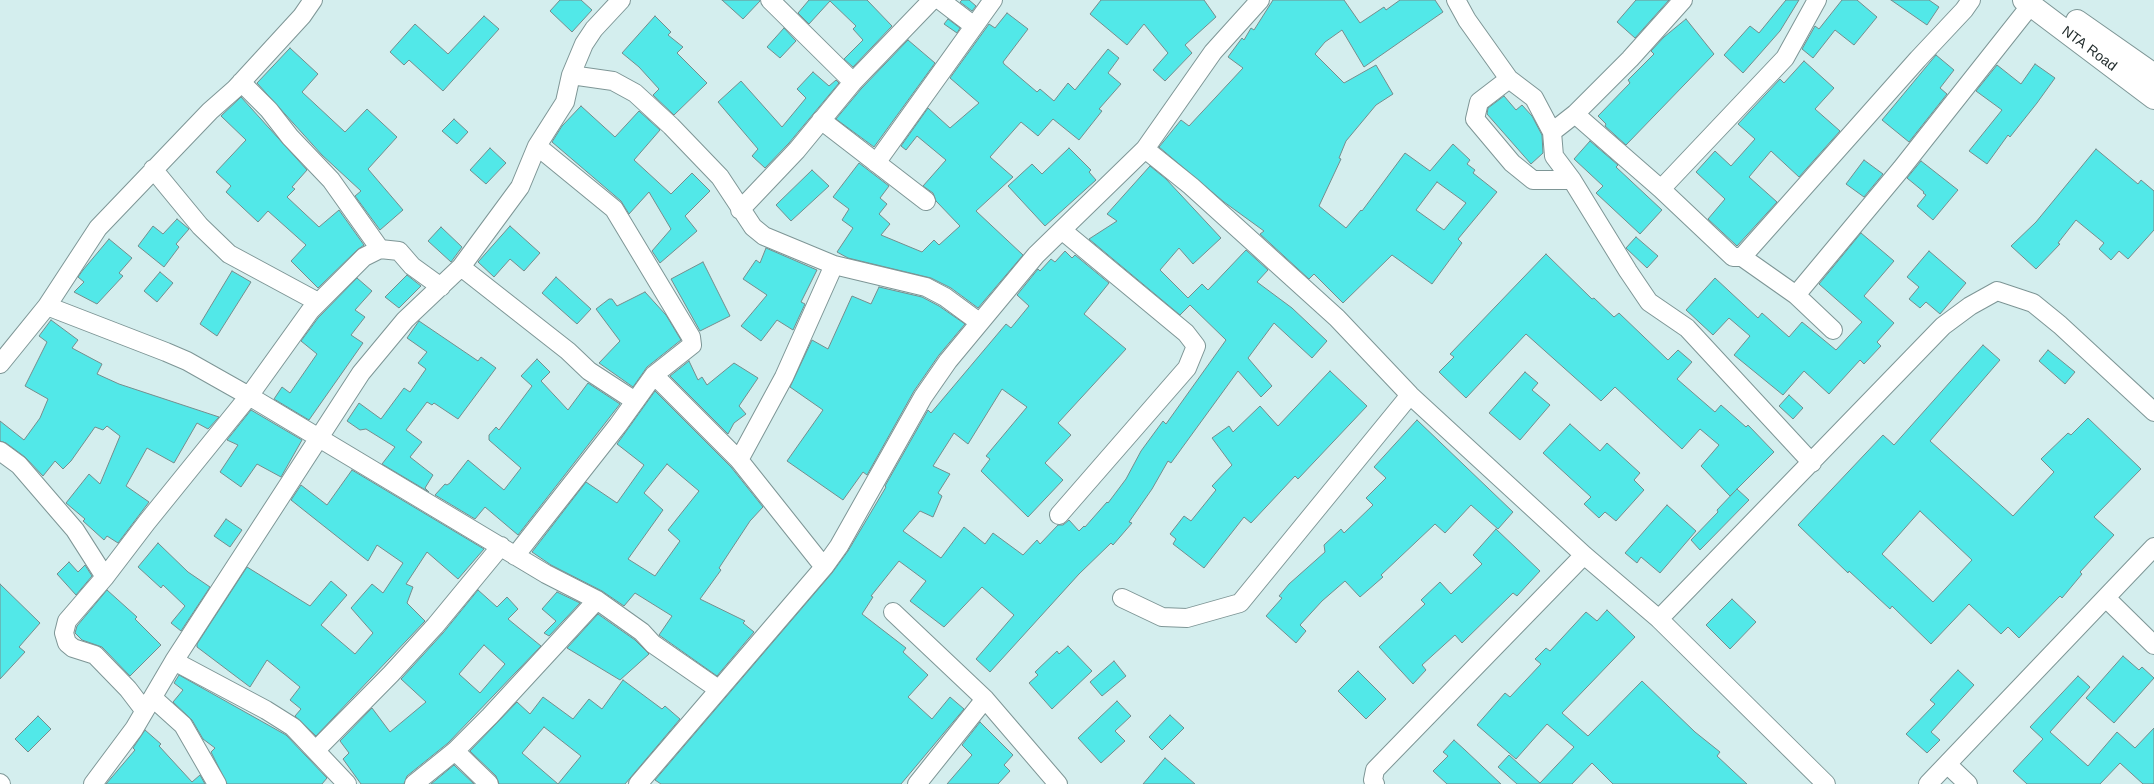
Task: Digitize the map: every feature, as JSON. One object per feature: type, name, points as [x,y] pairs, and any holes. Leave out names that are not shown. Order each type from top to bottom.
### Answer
[{"type":"main road","name":"NTA Road","points":[[2034,2],[2154,75]]},
{"type":"main road","name":"NTA Road","points":[[2034,2],[2154,98]]},
{"type":"street","points":[[0,364],[48,306],[98,228],[153,169],[241,82],[302,16],[313,0]]},
{"type":"street","points":[[92,784],[134,729],[174,661],[318,437],[361,373],[405,320],[461,267],[520,187],[537,146],[565,102],[572,75],[584,44],[594,29],[621,0]]},
{"type":"street","points":[[770,0],[853,82]]},
{"type":"street","points":[[740,210],[797,150],[853,82],[932,0]]},
{"type":"street","points":[[940,0],[974,26]]},
{"type":"street","points":[[876,163],[993,0]]},
{"type":"street","points":[[644,782],[718,689],[824,567],[843,539],[923,397],[948,361],[1036,255],[1063,231],[1145,149],[1213,52],[1260,0]]},
{"type":"street","points":[[1456,0],[1467,20],[1509,79],[1534,98],[1552,132],[1554,156],[1572,180],[1628,271],[1650,302],[1687,328],[1812,463]]},
{"type":"street","points":[[1552,132],[1576,114],[1630,59],[1683,0]]},
{"type":"street","points":[[1661,189],[1785,58],[1817,0]]},
{"type":"street","points":[[1742,258],[1918,59],[1964,10],[1971,0]]},
{"type":"street","points":[[1796,295],[1900,169],[2034,2]]},
{"type":"street","points":[[572,75],[613,81],[636,93],[671,126],[720,177],[740,210],[753,227],[764,236],[834,265],[926,287],[945,297],[979,322]]},
{"type":"street","points":[[1509,79],[1479,102],[1475,119],[1512,164],[1533,180],[1572,180]]},
{"type":"street","points":[[241,82],[269,110],[290,137],[331,180],[380,249]]},
{"type":"street","points":[[1576,114],[1661,189],[1733,257],[1742,258],[1796,295],[1833,330]]},
{"type":"street","points":[[821,120],[926,201]]},
{"type":"street","points":[[316,750],[391,674],[435,626],[508,551],[635,401],[654,375],[692,345],[691,337],[614,210],[537,146]]},
{"type":"street","points":[[1145,149],[1191,186],[1337,318],[1410,395],[1584,555],[1659,620],[1826,784]]},
{"type":"street","points":[[153,169],[200,226],[229,254],[318,302]]},
{"type":"street","points":[[1059,515],[1187,368],[1196,346],[1186,333],[1063,231]]},
{"type":"street","points":[[217,784],[183,725],[148,704],[128,689],[95,655],[73,648],[67,643],[64,633],[67,622],[106,577],[151,516],[249,396],[318,302],[364,256],[380,249],[399,251],[412,266],[441,287]]},
{"type":"street","points":[[739,460],[784,377],[834,265]]},
{"type":"street","points":[[461,267],[568,351],[589,371],[635,401]]},
{"type":"street","points":[[1659,620],[1943,326],[1970,306],[1997,291],[2033,304],[2060,325],[2154,412]]},
{"type":"street","points":[[48,306],[180,358],[249,396],[430,506],[597,600],[642,632],[653,644],[718,689]]},
{"type":"street","points":[[654,375],[739,460],[824,567]]},
{"type":"street","points":[[1122,598],[1162,617],[1187,618],[1240,603],[1410,395]]},
{"type":"street","points":[[0,451],[19,465],[75,530],[106,577]]},
{"type":"street","points":[[1928,784],[2154,547]]},
{"type":"street","points":[[1375,784],[1373,780],[1375,770],[1584,555]]},
{"type":"street","points":[[2106,598],[2154,644]]},
{"type":"street","points":[[414,784],[455,751],[490,716],[597,600]]},
{"type":"street","points":[[893,612],[985,699],[1058,784]]},
{"type":"street","points":[[174,661],[266,710],[293,727],[347,784]]},
{"type":"street","points":[[917,784],[985,699]]},
{"type":"street","points":[[455,751],[489,784]]},
{"type":"street","points":[[1947,764],[1968,784]]},
{"type":"building","points":[[560,0],[581,0],[592,10],[572,32],[550,11]]},
{"type":"building","points":[[722,0],[760,0],[760,1],[743,19]]},
{"type":"building","points":[[809,0],[867,0],[892,26],[853,67],[844,59],[863,40],[853,29],[856,26],[830,1],[809,24],[798,13]]},
{"type":"building","points":[[962,0],[969,0],[976,6],[972,11],[960,2]]},
{"type":"building","points":[[1101,0],[1204,0],[1216,17],[1185,45],[1192,53],[1165,81],[1153,70],[1168,53],[1144,24],[1127,45],[1090,14]]},
{"type":"building","points":[[1273,0],[1344,0],[1360,23],[1384,7],[1386,10],[1400,0],[1435,0],[1443,12],[1364,67],[1342,30],[1325,42],[1315,54],[1344,83],[1376,65],[1393,94],[1376,105],[1346,141],[1339,158],[1341,159],[1319,206],[1346,228],[1361,210],[1362,211],[1405,153],[1430,171],[1453,144],[1470,160],[1467,164],[1475,170],[1473,173],[1497,192],[1458,239],[1462,243],[1432,284],[1392,255],[1343,303],[1314,274],[1309,279],[1260,234],[1264,231],[1224,202],[1159,147],[1181,120],[1189,126],[1243,68],[1228,57],[1242,38],[1244,40],[1251,28],[1254,30]],"holes":[[[1437,182],[1466,203],[1444,230],[1416,210]]]},
{"type":"building","points":[[1636,0],[1669,0],[1635,38],[1617,22]]},
{"type":"building","points":[[1786,0],[1799,0],[1780,31],[1743,73],[1724,55],[1750,26],[1759,33]]},
{"type":"building","points":[[1842,0],[1857,0],[1877,17],[1854,45],[1835,30],[1813,58],[1802,49],[1815,26],[1819,29]]},
{"type":"building","points":[[1891,0],[1929,0],[1939,7],[1927,25]]},
{"type":"building","points":[[1007,13],[1028,29],[1003,62],[1037,92],[1040,89],[1054,101],[1068,83],[1075,90],[1108,49],[1119,58],[1108,73],[1121,84],[1099,109],[1102,111],[1079,140],[1053,119],[1038,136],[1021,122],[990,157],[1013,177],[976,211],[1023,255],[978,308],[951,288],[931,278],[848,258],[837,252],[853,228],[842,220],[849,209],[833,197],[859,163],[889,186],[880,198],[887,204],[879,214],[890,224],[881,235],[922,252],[934,240],[939,245],[960,226],[936,201],[933,193],[923,186],[946,160],[917,136],[906,150],[901,146],[928,108],[950,128],[979,103],[950,78],[989,24],[995,28]]},
{"type":"building","points":[[484,16],[499,29],[443,91],[409,60],[404,65],[390,52],[415,24],[448,54]]},
{"type":"building","points":[[655,16],[671,32],[668,35],[683,47],[677,53],[707,83],[674,115],[653,95],[659,89],[639,67],[622,53]]},
{"type":"building","points":[[948,19],[960,28],[957,33],[944,24]]},
{"type":"building","points":[[1686,19],[1714,54],[1626,145],[1605,126],[1606,124],[1598,116],[1630,83],[1628,80],[1654,54],[1651,51],[1664,37]]},
{"type":"building","points":[[784,28],[796,41],[780,58],[767,47]]},
{"type":"building","points":[[908,40],[935,63],[874,147],[836,119],[861,89]]},
{"type":"building","points":[[290,48],[318,74],[302,92],[345,132],[367,109],[397,137],[368,169],[403,210],[380,230],[355,196],[361,191],[322,155],[257,83]]},
{"type":"building","points":[[1936,55],[1954,70],[1940,88],[1947,94],[1909,142],[1882,120]]},
{"type":"building","points":[[1804,61],[1834,88],[1815,109],[1840,131],[1799,177],[1771,151],[1749,177],[1777,202],[1737,246],[1708,219],[1725,199],[1696,172],[1715,151],[1731,166],[1755,139],[1738,124],[1780,79],[1784,83]]},
{"type":"building","points":[[2035,64],[2055,78],[2010,137],[2008,135],[1987,164],[1969,151],[2002,110],[1976,91],[1997,65],[2021,84]]},
{"type":"building","points":[[813,72],[829,86],[836,80],[839,83],[789,143],[765,168],[752,156],[758,149],[718,102],[741,81],[782,127],[806,98],[797,89]]},
{"type":"building","points":[[1504,96],[1516,110],[1522,105],[1532,116],[1542,135],[1543,153],[1531,164],[1487,114],[1488,108]]},
{"type":"building","points":[[241,97],[307,170],[292,187],[295,189],[287,197],[319,227],[339,210],[364,245],[318,288],[291,261],[306,245],[268,211],[258,222],[226,192],[231,186],[216,172],[246,140],[221,116]]},
{"type":"building","points":[[581,106],[615,137],[639,111],[660,130],[634,160],[671,194],[692,173],[710,191],[685,216],[697,231],[660,263],[652,251],[671,229],[649,192],[629,214],[621,201],[552,142],[562,126]]},
{"type":"building","points":[[454,119],[468,132],[457,144],[442,131]]},
{"type":"building","points":[[1590,141],[1618,165],[1616,167],[1662,210],[1640,234],[1596,193],[1603,186],[1574,159]]},
{"type":"building","points":[[490,148],[506,163],[486,184],[470,170]]},
{"type":"building","points":[[1069,148],[1091,170],[1089,172],[1096,180],[1045,226],[1008,186],[1032,164],[1042,174]]},
{"type":"building","points":[[2096,149],[2138,184],[2141,180],[2154,191],[2154,230],[2128,259],[2119,251],[2111,260],[2099,249],[2104,243],[2076,220],[2058,243],[2060,244],[2036,269],[2011,246],[2036,222]]},
{"type":"building","points":[[1864,160],[1883,174],[1864,197],[1846,184]]},
{"type":"building","points":[[1921,161],[1958,190],[1933,220],[1917,206],[1926,195],[1907,178]]},
{"type":"building","points":[[1150,166],[1166,179],[1221,238],[1193,264],[1179,248],[1160,270],[1188,298],[1202,284],[1208,290],[1246,250],[1268,270],[1257,282],[1292,308],[1327,341],[1312,358],[1274,323],[1248,358],[1272,386],[1261,397],[1238,371],[1171,463],[1168,461],[1152,489],[1129,522],[1132,523],[1113,545],[1111,543],[1079,574],[990,672],[976,659],[1014,615],[982,587],[944,627],[910,601],[926,581],[899,561],[871,596],[873,597],[862,614],[906,648],[903,652],[928,675],[908,697],[932,719],[950,697],[964,709],[901,784],[661,784],[655,780],[832,573],[848,551],[886,487],[885,486],[928,410],[931,413],[1006,324],[1011,328],[1029,306],[1017,295],[1038,269],[1040,271],[1051,259],[1055,262],[1065,251],[1072,258],[1075,255],[1109,283],[1084,314],[1126,349],[1058,423],[1071,435],[1045,463],[1063,480],[1028,517],[981,471],[990,459],[986,456],[1027,407],[1002,389],[968,444],[954,433],[933,466],[950,474],[938,493],[942,496],[933,517],[920,511],[903,531],[941,558],[964,527],[985,544],[993,533],[1023,555],[1037,540],[1040,544],[1058,525],[1063,525],[1069,520],[1079,531],[1084,526],[1085,527],[1107,502],[1108,503],[1126,479],[1141,451],[1163,421],[1166,424],[1226,340],[1190,305],[1180,315],[1089,239],[1117,221],[1107,214]]},
{"type":"building","points":[[812,170],[829,186],[791,221],[776,205]]},
{"type":"building","points":[[177,219],[189,229],[176,244],[179,247],[164,267],[138,246],[153,226],[163,234]]},
{"type":"building","points":[[510,226],[540,253],[524,271],[510,259],[494,277],[478,262]]},
{"type":"building","points":[[441,227],[462,247],[451,262],[428,241]]},
{"type":"building","points":[[1861,233],[1894,261],[1864,296],[1894,323],[1877,342],[1881,346],[1864,364],[1860,360],[1829,394],[1804,371],[1783,395],[1734,355],[1750,336],[1729,318],[1713,335],[1686,310],[1715,278],[1758,318],[1762,313],[1789,337],[1802,322],[1836,350],[1862,322],[1819,284]]},
{"type":"building","points":[[1636,237],[1658,256],[1647,268],[1626,248]]},
{"type":"building","points":[[109,239],[132,258],[119,273],[123,276],[97,304],[74,292],[84,282],[78,277]]},
{"type":"building","points":[[766,248],[817,270],[801,302],[805,304],[793,330],[777,320],[761,341],[741,326],[767,295],[743,279],[756,260],[760,263]]},
{"type":"building","points":[[1929,251],[1966,283],[1940,314],[1926,302],[1920,308],[1909,299],[1919,287],[1907,277]]},
{"type":"building","points":[[1546,254],[1592,299],[1594,298],[1614,317],[1619,313],[1668,360],[1678,350],[1692,362],[1677,379],[1715,412],[1721,405],[1746,427],[1748,425],[1774,452],[1730,496],[1701,466],[1719,445],[1700,429],[1682,449],[1615,387],[1601,401],[1526,334],[1466,398],[1439,372],[1454,357],[1450,354]]},
{"type":"building","points":[[703,262],[730,316],[700,331],[671,279]]},
{"type":"building","points":[[232,271],[251,282],[217,336],[200,324]]},
{"type":"building","points":[[160,272],[173,283],[157,302],[144,291]]},
{"type":"building","points":[[407,275],[421,286],[399,308],[385,297]]},
{"type":"building","points":[[556,277],[591,309],[577,324],[542,293]]},
{"type":"building","points":[[357,278],[372,291],[355,310],[365,317],[351,335],[363,343],[309,420],[274,399],[282,387],[290,393],[317,354],[301,341],[318,318]]},
{"type":"building","points":[[879,287],[922,297],[939,306],[965,324],[939,355],[914,391],[867,475],[863,472],[843,500],[787,461],[823,410],[790,387],[812,340],[828,349],[852,296],[871,304]]},
{"type":"building","points":[[645,292],[666,315],[681,340],[647,367],[633,387],[599,363],[620,341],[596,309],[609,299],[612,299],[617,306]]},
{"type":"building","points":[[51,320],[78,340],[72,348],[102,364],[97,374],[119,384],[219,417],[208,429],[197,423],[174,463],[147,448],[126,486],[149,502],[118,543],[107,536],[104,540],[83,521],[85,519],[66,503],[89,474],[100,484],[120,436],[107,426],[103,430],[95,427],[71,461],[63,469],[55,461],[43,476],[25,457],[6,443],[0,441],[0,421],[24,440],[40,418],[48,399],[25,386],[47,342],[39,336]]},
{"type":"building","points":[[419,321],[478,361],[481,357],[496,368],[458,419],[434,403],[432,405],[427,402],[406,430],[422,442],[410,457],[433,475],[425,488],[429,492],[382,464],[395,447],[366,429],[360,430],[347,421],[359,403],[381,419],[404,388],[410,392],[426,369],[418,363],[427,352],[407,338]]},
{"type":"building","points":[[1983,345],[2000,360],[1930,441],[2013,516],[2054,472],[2041,459],[2068,433],[2071,435],[2088,418],[2141,469],[2094,517],[2114,535],[2080,572],[2082,574],[2062,598],[2060,596],[2019,638],[2008,627],[2001,634],[1969,604],[1931,644],[1892,606],[1890,609],[1849,571],[1848,573],[1798,525],[1883,435],[1894,445]],"holes":[[[1920,511],[1972,560],[1933,602],[1882,554]]]},
{"type":"building","points":[[2048,350],[2075,372],[2065,384],[2039,361]]},
{"type":"building","points":[[537,359],[550,372],[541,381],[568,410],[588,383],[620,404],[518,535],[485,507],[475,519],[435,495],[445,484],[447,485],[450,483],[468,460],[504,490],[521,468],[489,440],[489,435],[496,427],[499,430],[532,386],[521,376]]},
{"type":"building","points":[[689,361],[698,380],[702,377],[707,385],[734,363],[758,378],[739,406],[746,414],[734,423],[728,434],[670,376]]},
{"type":"building","points":[[1330,371],[1367,406],[1298,479],[1295,476],[1251,523],[1244,517],[1204,568],[1173,544],[1176,539],[1170,534],[1184,516],[1191,521],[1216,490],[1212,486],[1232,465],[1212,438],[1229,426],[1233,432],[1260,406],[1278,426]]},
{"type":"building","points":[[1525,372],[1538,383],[1532,390],[1550,405],[1520,440],[1489,413]]},
{"type":"building","points":[[655,391],[731,467],[763,507],[750,521],[719,568],[721,570],[700,599],[745,621],[743,623],[754,632],[717,676],[659,635],[672,616],[635,593],[624,606],[602,591],[551,565],[532,552],[586,482],[617,503],[644,465],[617,444]],"holes":[[[667,464],[699,491],[668,530],[680,541],[655,576],[628,559],[663,510],[644,493]]]},
{"type":"building","points":[[1789,395],[1803,408],[1793,419],[1779,406]]},
{"type":"building","points":[[251,410],[302,440],[281,477],[257,464],[241,487],[220,472],[238,445],[227,440]]},
{"type":"building","points":[[1417,420],[1513,512],[1498,529],[1471,505],[1445,533],[1435,524],[1381,575],[1383,577],[1360,597],[1345,581],[1322,601],[1300,625],[1306,631],[1296,643],[1266,616],[1282,598],[1279,596],[1289,584],[1325,552],[1324,545],[1341,529],[1344,533],[1373,505],[1366,498],[1386,478],[1374,467]]},
{"type":"building","points":[[1570,424],[1600,451],[1607,443],[1640,473],[1634,480],[1644,490],[1616,521],[1605,512],[1599,518],[1584,504],[1591,497],[1543,453]]},
{"type":"building","points":[[352,470],[484,549],[458,579],[427,552],[406,584],[413,587],[407,603],[425,621],[316,736],[295,716],[301,709],[290,700],[300,687],[267,660],[250,687],[197,647],[197,644],[247,567],[310,606],[331,581],[347,595],[321,625],[355,654],[373,633],[351,608],[372,584],[383,593],[403,563],[377,545],[368,561],[291,500],[301,485],[327,505]]},
{"type":"building","points":[[1737,489],[1749,500],[1700,550],[1691,540],[1718,512],[1717,510]]},
{"type":"building","points":[[1667,505],[1696,531],[1660,573],[1641,557],[1637,563],[1625,553]]},
{"type":"building","points":[[226,519],[242,530],[230,547],[214,536]]},
{"type":"building","points":[[1496,529],[1540,571],[1517,596],[1513,593],[1462,643],[1455,635],[1422,665],[1426,670],[1413,684],[1379,647],[1425,604],[1421,600],[1440,582],[1451,594],[1482,564],[1473,555]]},
{"type":"building","points":[[158,543],[188,572],[210,587],[181,631],[171,623],[185,606],[163,585],[161,588],[138,567]]},
{"type":"building","points":[[69,562],[78,572],[85,565],[92,576],[76,595],[57,574]]},
{"type":"building","points":[[0,584],[40,623],[19,647],[25,652],[0,679]]},
{"type":"building","points":[[107,590],[137,617],[135,619],[161,645],[130,676],[102,647],[82,640],[75,633],[77,626]]},
{"type":"building","points":[[478,590],[497,607],[507,597],[518,609],[508,619],[541,646],[448,743],[407,776],[404,784],[361,784],[343,759],[349,753],[340,741],[372,708],[390,732],[426,702],[401,679],[443,633]],"holes":[[[484,645],[505,664],[480,693],[459,674]]]},
{"type":"building","points":[[557,592],[580,603],[549,636],[544,633],[556,621],[542,609]]},
{"type":"building","points":[[1732,599],[1756,622],[1730,649],[1706,625]]},
{"type":"building","points":[[1607,610],[1635,637],[1562,713],[1588,736],[1642,681],[1695,732],[1720,752],[1717,756],[1747,784],[1613,784],[1592,763],[1572,784],[1517,784],[1498,767],[1509,755],[1540,783],[1574,747],[1547,724],[1516,759],[1477,725],[1505,693],[1510,697],[1541,664],[1535,659],[1546,648],[1550,651],[1586,612],[1597,621]]},
{"type":"building","points":[[598,614],[635,640],[649,654],[620,680],[567,648]]},
{"type":"building","points":[[1068,646],[1092,671],[1052,709],[1029,683],[1038,675],[1035,672],[1057,651],[1059,654]]},
{"type":"building","points":[[2123,656],[2139,670],[2142,667],[2154,678],[2114,723],[2086,698]]},
{"type":"building","points":[[1114,661],[1126,676],[1102,696],[1090,682]]},
{"type":"building","points":[[1958,670],[1974,685],[1931,732],[1940,740],[1927,753],[1906,734],[1935,704],[1930,700]]},
{"type":"building","points":[[1358,671],[1386,699],[1366,719],[1338,691]]},
{"type":"building","points":[[179,675],[286,735],[327,778],[322,784],[227,784],[211,752],[215,748],[203,739],[192,720],[173,702],[183,690],[174,683]]},
{"type":"building","points":[[2078,676],[2090,687],[2050,732],[2088,766],[2117,732],[2135,748],[2154,728],[2154,784],[2143,784],[2120,763],[2100,784],[2027,784],[2013,771],[2043,739],[2030,727]]},
{"type":"building","points":[[623,680],[662,709],[665,706],[680,719],[625,784],[558,784],[499,784],[496,776],[470,751],[517,702],[530,714],[543,697],[573,719],[589,699],[602,709]],"holes":[[[544,727],[581,756],[558,784],[522,753]]]},
{"type":"building","points":[[1117,701],[1131,716],[1115,731],[1125,741],[1101,763],[1078,738]]},
{"type":"building","points":[[1170,715],[1184,728],[1162,750],[1149,737]]},
{"type":"building","points":[[38,716],[51,729],[28,752],[15,739]]},
{"type":"building","points":[[980,722],[1013,755],[1004,765],[1010,771],[998,784],[947,784],[972,755],[962,745]]},
{"type":"building","points":[[145,730],[161,744],[159,746],[192,782],[200,775],[205,784],[106,784],[135,750],[133,748]]},
{"type":"building","points":[[1454,740],[1501,784],[1447,784],[1433,771],[1448,756],[1443,752]]},
{"type":"building","points":[[1165,758],[1195,784],[1143,784]]},
{"type":"building","points":[[454,765],[474,784],[431,784]]}]
